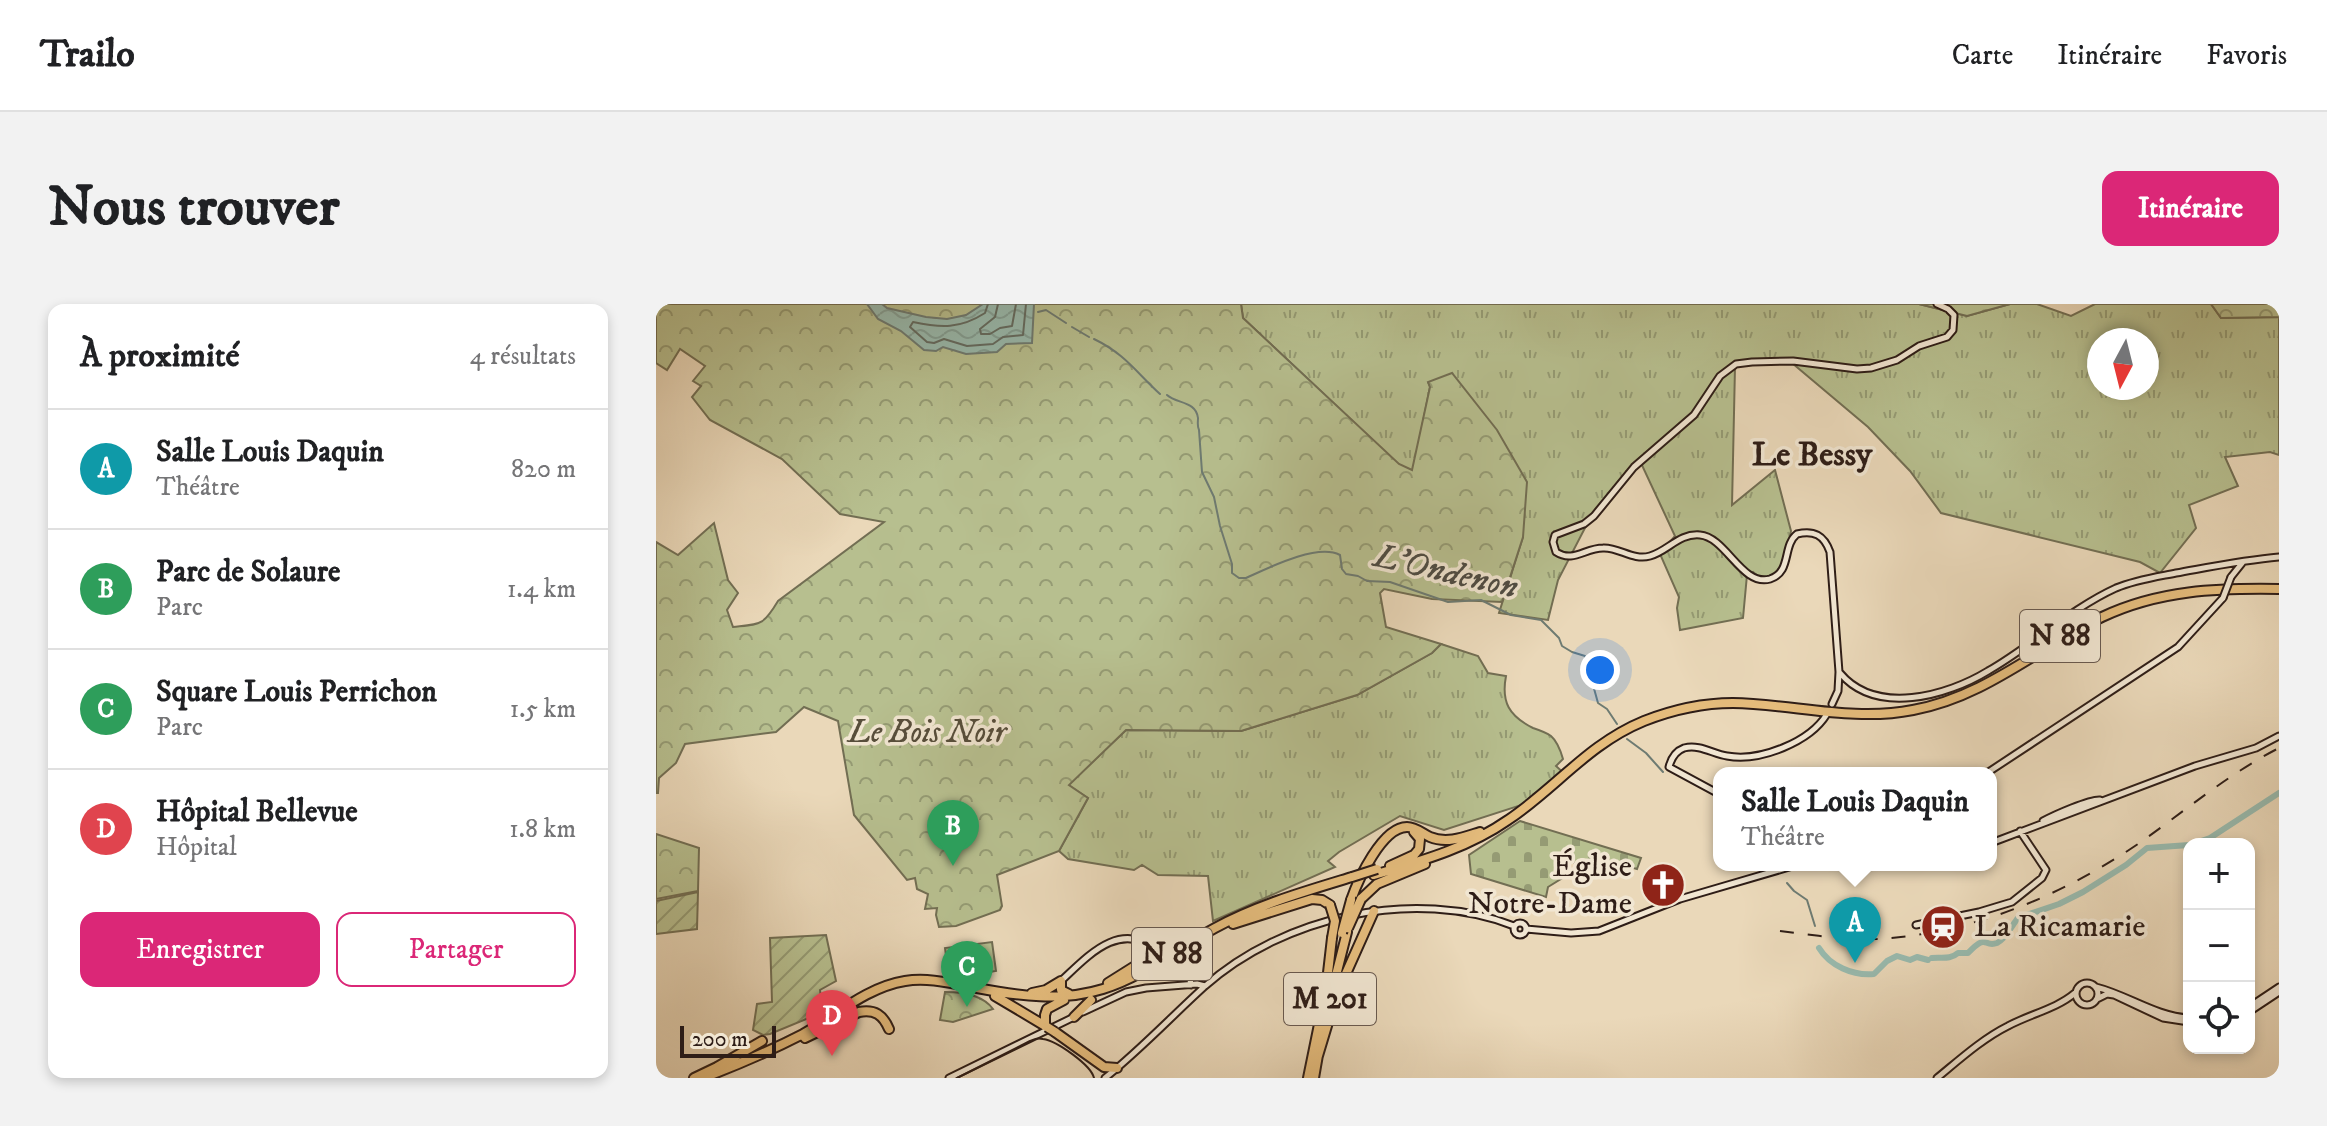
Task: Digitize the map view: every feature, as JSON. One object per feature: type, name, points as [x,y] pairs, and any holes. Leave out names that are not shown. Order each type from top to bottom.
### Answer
[{"type":"highway","name":"N 88","points":[[1376,872],[1454,845],[1480,832],[1505,816],[1597,742],[1624,726],[1673,709],[1732,703],[1865,714],[1919,709],[1960,697],[1990,683],[2102,617],[2143,601],[2205,589],[2279,587]]},
{"type":"highway","name":"N 88","points":[[703,1078],[763,1054],[815,1027],[871,992],[906,981],[924,980],[1018,995],[1055,997],[1099,990],[1144,973],[1213,928],[1243,914],[1458,847],[1509,820],[1566,768]]},
{"type":"highway","points":[[1346,931],[1361,876],[1373,855],[1393,833],[1407,827],[1433,838],[1454,840],[1480,832]]},
{"type":"highway","points":[[1356,899],[1371,864],[1387,844],[1404,830],[1415,833],[1420,842],[1419,849],[1414,855],[1389,866]]},
{"type":"highway","points":[[1356,899],[1377,884],[1447,855],[1458,847]]},
{"type":"highway","name":"N 88","points":[[805,1038],[874,996],[899,986],[930,984],[1033,1001],[1095,995],[1132,982],[1233,924],[1350,880]]},
{"type":"highway","points":[[1233,924],[1312,899],[1330,905],[1335,921],[1322,1010]]},
{"type":"highway","points":[[1313,1070],[1336,996],[1374,911]]},
{"type":"highway","name":"M 201","points":[[1313,1070],[1322,1010],[1346,931]]},
{"type":"highway","name":"M 201","points":[[1313,1070],[1346,931]]},
{"type":"highway","points":[[1108,983],[1135,966],[1186,945]]},
{"type":"highway","points":[[1018,995],[1040,992],[1061,981],[1061,990],[1074,995]]},
{"type":"highway","points":[[995,996],[1049,1028],[1110,1073]]},
{"type":"highway","points":[[1049,1028],[1045,1015],[1047,1009],[1064,1000]]},
{"type":"highway","points":[[1074,1017],[1091,1000]]},
{"type":"highway","name":"N 88","points":[[715,1078],[859,1012],[880,1014],[889,1029]]},
{"type":"highway","points":[[694,1078],[762,1041]]},
{"type":"street","points":[[1832,704],[1838,691],[1839,672],[1830,552],[1824,540],[1812,532],[1797,534],[1791,539],[1786,564],[1777,575],[1764,579],[1750,574],[1716,542],[1700,535],[1685,536],[1646,557],[1602,548],[1565,557],[1556,552],[1553,542],[1555,535],[1584,524],[1594,516],[1634,467],[1694,415],[1720,376],[1730,367],[1752,362],[1793,361],[1857,369],[1884,365],[1919,346],[1947,337],[1953,330],[1954,315],[1937,304]]},
{"type":"street","points":[[1839,672],[1848,683],[1879,696],[1920,696],[1952,688],[1987,672],[2053,626],[2118,587],[2139,580],[2279,557]]},
{"type":"street","points":[[1996,767],[2178,647],[2223,598],[2231,576],[2243,561]]},
{"type":"street","points":[[2222,565],[2228,567],[2231,576]]},
{"type":"street","points":[[1838,691],[1854,686]]},
{"type":"street","points":[[1713,791],[1669,767],[1673,757],[1686,748],[1701,748],[1727,756],[1755,756],[1788,745],[1817,728],[1827,714]]},
{"type":"street","points":[[1997,841],[2195,766],[2256,748],[2279,736]]},
{"type":"street","points":[[1916,925],[2012,902],[2042,878],[2046,870],[2020,831]]},
{"type":"street","points":[[1110,1073],[1207,985],[1274,941],[1312,926],[1374,911],[1437,908],[1488,916],[1514,926],[1518,935],[1526,929],[1571,933],[1599,931],[1692,895],[1771,871]]},
{"type":"street","points":[[1061,981],[1102,945],[1133,940],[1158,951],[1190,980],[1191,985]]},
{"type":"street","points":[[1937,1078],[1999,1030],[2057,1005],[2075,993],[2083,983],[2115,991],[2144,1007],[2183,1018]]},
{"type":"street","points":[[949,1078],[1126,992],[1207,985]]},
{"type":"street","points":[[2096,987],[2097,999]]},
{"type":"street","points":[[2255,1006],[2279,990]]},
{"type":"street","points":[[2075,993],[2079,1002]]},
{"type":"street","points":[[2057,1005],[2079,1002],[2088,1005],[2107,994],[2163,1018],[2183,1020]]},
{"type":"green space","name":"Le Bois Noir","points":[[656,304],[1241,304],[1243,318],[1399,464],[1412,470],[1430,387],[1428,382],[1452,373],[1497,430],[1527,482],[1523,537],[1502,602],[1432,599],[1384,589],[1380,593],[1386,627],[1441,644],[1432,653],[1357,695],[1241,731],[1126,730],[1069,785],[1088,798],[1059,851],[997,875],[1000,910],[956,926],[939,927],[937,908],[925,909],[928,894],[917,889],[915,878],[907,880],[854,815],[838,721],[804,707],[776,732],[685,744],[676,763],[659,778],[656,793],[656,542],[678,555],[714,523],[728,580],[738,593],[727,610],[733,627],[756,624],[765,619],[778,601],[884,522],[840,514],[782,459],[710,420],[692,397],[701,386],[693,381],[705,366],[680,349],[667,370],[656,363]]},
{"type":"green space","points":[[1241,304],[1919,304],[1967,316],[2010,304],[2037,304],[2071,316],[2095,304],[2211,304],[2221,318],[2279,317],[2279,455],[2270,452],[2225,457],[2238,486],[2189,505],[2196,528],[2160,573],[2140,562],[1941,513],[1910,471],[1868,427],[1792,363],[1735,367],[1732,505],[1775,470],[1791,531],[1783,567],[1770,577],[1759,577],[1753,572],[1747,575],[1743,618],[1680,630],[1679,597],[1660,554],[1675,536],[1641,463],[1587,524],[1558,580],[1548,620],[1499,613],[1523,537],[1428,382],[1430,387],[1413,471],[1399,465],[1243,318]]},
{"type":"green space","points":[[1919,304],[2010,304],[1967,316]]},
{"type":"green space","points":[[2211,304],[2279,304],[2279,317],[2221,318]]},
{"type":"green space","points":[[1441,644],[1478,656],[1488,673],[1506,676],[1506,701],[1513,713],[1556,741],[1563,759],[1556,766],[1567,776],[1534,794],[1540,799],[1444,830],[1400,816],[1339,852],[1328,861],[1335,867],[1213,921],[1208,876],[1158,875],[1142,865],[1134,870],[1068,859],[1059,851],[1088,798],[1068,785],[1126,730],[1241,731],[1357,695],[1432,653]]},
{"type":"green space","points":[[1520,821],[1641,858],[1637,869],[1613,862],[1608,873],[1569,861],[1564,877],[1548,887],[1546,897],[1471,874],[1469,855]]},
{"type":"green space","points":[[656,834],[699,848],[698,891],[656,899]]},
{"type":"green space","points":[[698,892],[697,929],[656,934],[656,901]]},
{"type":"green space","points":[[826,935],[836,981],[820,990],[822,1007],[816,1015],[770,1034],[763,1035],[753,1030],[757,1004],[772,1002],[770,938]]},
{"type":"green space","points":[[992,942],[996,971],[949,978],[945,948]]},
{"type":"green space","points":[[945,992],[978,997],[993,1009],[953,1022],[940,1020]]},
{"type":"water","points":[[867,304],[882,304],[887,308],[926,317],[947,319],[966,315],[983,304],[1034,304],[1032,343],[1006,344],[997,352],[966,354],[943,347],[936,351],[924,350],[901,331],[878,319]]},
{"type":"waterway","name":"L'Ondenon","points":[[1038,312],[1046,310],[1066,323]]},
{"type":"waterway","name":"L'Ondenon","points":[[1072,327],[1089,337]]},
{"type":"waterway","name":"L'Ondenon","points":[[1094,339],[1122,357],[1160,394]]},
{"type":"waterway","name":"L'Ondenon","points":[[1167,395],[1197,412],[1202,472],[1214,497],[1232,573],[1246,578],[1293,558],[1330,552],[1340,555],[1346,574],[1367,581],[1390,582],[1448,602],[1481,600],[1511,615],[1541,620],[1559,638],[1562,646],[1585,656],[1598,703],[1607,709],[1617,724]]},
{"type":"waterway","name":"L'Ondenon","points":[[1627,739],[1646,753],[1663,772]]},
{"type":"waterway","points":[[2210,838],[2279,793]]},
{"type":"waterway","points":[[1932,958],[1968,953],[1982,942],[1997,943],[2018,918],[2083,892],[2147,848],[2183,845]]},
{"type":"waterway","name":"L'Ondenon","points":[[1787,883],[1807,900],[1815,926]]},
{"type":"waterway","name":"L'Ondenon","points":[[1819,948],[1836,965],[1866,974],[1874,974],[1897,956],[1928,960]]},
{"type":"tram line","points":[[957,1078],[1039,1039],[1073,1054],[1094,1078]]},
{"type":"railway","points":[[1780,931],[1841,938],[1912,936],[2014,909],[2109,863],[2224,781],[2279,748]]},
{"type":"place","name":"Parc de Solaure","points":[[953,866]]},
{"type":"place","name":"Église Notre-Dame","points":[[1663,885]]},
{"type":"place","name":"La Ricamarie","points":[[1943,927]]},
{"type":"place","name":"Salle Louis Daquin","points":[[1855,963]]},
{"type":"place","name":"Square Louis Perrichon","points":[[967,1007]]},
{"type":"place","name":"Hôpital Bellevue","points":[[832,1056]]},
{"type":"district","name":"Le Bessy","points":[[1812,455]]}]
